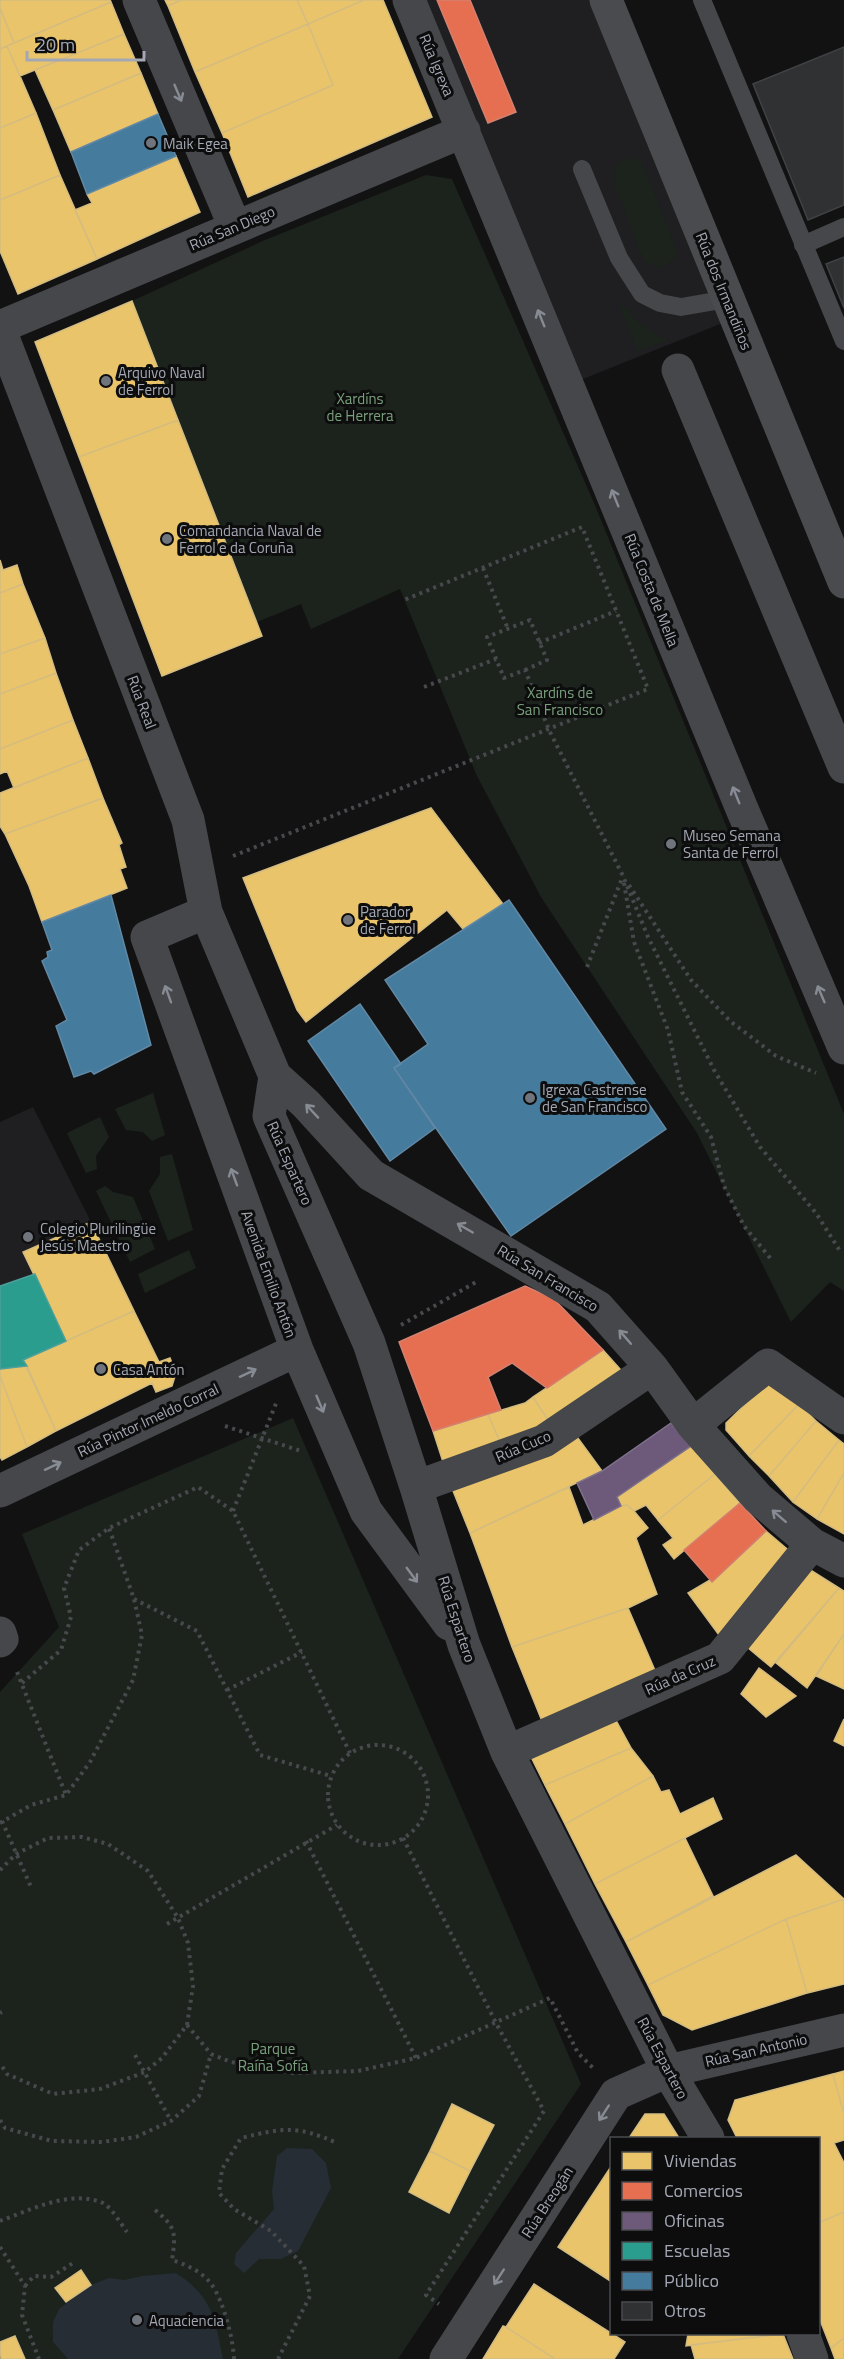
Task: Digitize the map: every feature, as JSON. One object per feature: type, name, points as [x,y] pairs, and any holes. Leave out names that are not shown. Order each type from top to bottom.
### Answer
[{"type":"main road","name":"Rúa dos Irmandiños","points":[[606,0],[844,582]]},
{"type":"street","points":[[139,0],[235,227]]},
{"type":"street","name":"Rúa Igrexa","points":[[409,0],[464,130]]},
{"type":"street","name":"Rúa San Diego","points":[[0,328],[464,130]]},
{"type":"street","name":"Rúa Costa de Mella","points":[[464,130],[737,798],[844,1048]]},
{"type":"street","name":"Rúa Real","points":[[0,328],[188,820],[206,912],[275,1076]]},
{"type":"street","points":[[678,370],[844,767]]},
{"type":"street","name":"Avenida Emilio Antón","points":[[206,912],[147,937],[297,1350],[366,1511],[464,1645]]},
{"type":"street","name":"Rúa San Francisco","points":[[275,1076],[306,1104],[371,1175],[598,1307],[652,1368],[693,1425],[758,1498],[812,1544],[844,1562]]},
{"type":"street","name":"Rúa Espartero","points":[[275,1076],[268,1116],[369,1343],[464,1645],[507,1752],[669,2071],[707,2137]]},
{"type":"street","name":"Rúa Pintor Imeldo Corral","points":[[0,1491],[297,1350]]},
{"type":"street","points":[[693,1425],[768,1365],[844,1418]]},
{"type":"street","name":"Rúa Cuco","points":[[416,1487],[544,1441],[652,1368]]},
{"type":"street","name":"Rúa da Cruz","points":[[507,1752],[720,1658],[812,1544]]},
{"type":"street","name":"Rúa San Antonio","points":[[669,2071],[844,2030]]},
{"type":"street","name":"Rúa Breogán","points":[[446,2359],[616,2094],[669,2071]]},
{"type":"street","points":[[803,2335],[812,2359]]},
{"type":"lane","points":[[702,0],[844,341]]},
{"type":"lane","points":[[582,169],[619,258],[642,294],[660,303],[681,307],[727,299]]},
{"type":"lane","points":[[803,245],[844,227]]},
{"type":"path","points":[[233,856],[648,689],[582,527],[404,600]]},
{"type":"path","points":[[483,568],[508,629]]},
{"type":"path","points":[[539,643],[616,611]]},
{"type":"path","points":[[530,620],[546,660],[504,678],[487,637],[508,629],[530,620]]},
{"type":"path","points":[[424,687],[496,659]]},
{"type":"path","points":[[525,670],[549,730],[623,876],[648,937],[714,1070],[760,1147],[816,1213],[840,1251]]},
{"type":"path","points":[[587,967],[623,876]]},
{"type":"path","points":[[623,876],[691,980],[730,1021],[776,1056],[818,1073]]},
{"type":"path","points":[[623,876],[634,942],[669,1030],[682,1092],[711,1137],[724,1186],[744,1226],[771,1259]]},
{"type":"path","points":[[369,1343],[517,1258]]},
{"type":"path","points":[[173,1408],[347,1466]]},
{"type":"path","points":[[233,1511],[263,1438]]},
{"type":"path","points":[[22,1683],[61,1650],[70,1617],[64,1588],[80,1550],[109,1528],[198,1487],[233,1511],[350,1753]]},
{"type":"path","points":[[31,1887],[1,1822],[31,1805],[66,1795],[90,1762],[133,1680],[141,1635],[134,1599],[109,1528]]},
{"type":"path","points":[[134,1599],[197,1631],[260,1755],[331,1776]]},
{"type":"path","points":[[1,1638],[22,1683],[66,1795]]},
{"type":"path","points":[[227,1690],[302,1652]]},
{"type":"path","points":[[377,1744],[388,1745],[405,1752],[415,1762],[426,1780],[428,1799],[423,1816],[416,1827],[393,1843],[375,1845],[351,1837],[337,1824],[330,1809],[328,1792],[331,1776],[338,1764],[350,1753],[377,1744]]},
{"type":"path","points":[[167,1924],[337,1824]]},
{"type":"path","points":[[0,1870],[16,1854],[48,1838],[82,1837],[108,1844],[148,1871],[178,1918],[188,1943],[193,1986],[187,2025],[162,2058],[145,2072],[100,2090],[53,2094],[7,2074],[0,2063]]},
{"type":"path","points":[[402,1838],[544,2111],[426,2295],[469,2323]]},
{"type":"path","points":[[306,1841],[416,2058]]},
{"type":"path","points":[[187,2025],[211,2054],[231,2062],[293,2073],[358,2071],[416,2058],[550,1998],[578,2053]]},
{"type":"path","points":[[0,2120],[5,2128],[52,2141],[102,2142],[136,2137],[171,2121],[199,2096],[211,2054]]},
{"type":"path","points":[[135,2055],[171,2121]]},
{"type":"path","points":[[278,2359],[310,2296],[304,2266],[271,2230],[234,2209],[219,2193],[222,2169],[241,2138],[280,2128],[314,2133],[338,2143]]},
{"type":"path","points":[[0,2221],[55,2202],[81,2199],[105,2204],[127,2232]]},
{"type":"path","points":[[155,2210],[170,2222],[175,2241],[172,2260],[190,2266],[212,2285],[229,2326],[234,2359]]},
{"type":"path","points":[[0,2247],[25,2286]]},
{"type":"path","points":[[39,2359],[22,2314],[25,2286],[34,2276],[51,2277],[73,2263]]},
{"type":"shaded area","points":[[409,0],[607,0],[735,318],[568,385]]},
{"type":"shaded area","name":"Colegio Plurilingüe Jesús Maestro","points":[[33,1107],[91,1222],[35,1274],[66,1341],[27,1366],[0,1369],[0,1122]]},
{"type":"shaded area","points":[[287,2148],[312,2149],[326,2163],[331,2188],[298,2251],[281,2259],[259,2259],[244,2273],[234,2264],[236,2253],[274,2209],[272,2191],[277,2156]]},
{"type":"shaded area","points":[[176,2273],[198,2291],[205,2300],[214,2321],[223,2359],[68,2359],[53,2342],[53,2322],[59,2309],[91,2285],[109,2278],[124,2280]]},
{"type":"green space","points":[[634,158],[642,162],[676,249],[676,257],[660,266],[644,261],[615,185],[615,173],[619,163]]},
{"type":"green space","points":[[426,175],[452,179],[594,503],[844,1114],[844,1291],[830,1282],[791,1322],[697,1133],[541,897],[477,776],[400,589],[311,629],[301,604],[257,622],[132,301],[265,240]]},
{"type":"green space","points":[[617,298],[640,323],[668,340],[637,351]]},
{"type":"green space","points":[[153,1093],[165,1135],[152,1141],[143,1132],[126,1130],[115,1109]]},
{"type":"green space","points":[[100,1117],[109,1137],[96,1156],[97,1169],[86,1173],[67,1133]]},
{"type":"green space","points":[[172,1154],[193,1230],[168,1241],[149,1191],[160,1174],[160,1157]]},
{"type":"green space","points":[[105,1186],[113,1192],[133,1197],[155,1249],[130,1262],[96,1191]]},
{"type":"green space","points":[[189,1250],[196,1268],[145,1293],[138,1274]]},
{"type":"green space","name":"Parque Raíña Sofía","points":[[293,1418],[581,2084],[398,2359],[0,2359],[0,1692],[59,1627],[22,1534]]},
{"type":"building: Viviendas","points":[[0,0],[110,0],[111,2],[14,43],[0,8]]},
{"type":"building: Viviendas","points":[[165,0],[181,0],[168,6]]},
{"type":"building: Viviendas","points":[[181,0],[297,0],[308,24],[195,72],[168,6]]},
{"type":"building: Viviendas","points":[[297,0],[364,0],[308,24]]},
{"type":"building: Viviendas","points":[[364,0],[383,0],[432,117],[248,197],[222,133],[333,85],[308,24]]},
{"type":"building: Viviendas","points":[[111,2],[124,34],[20,76],[7,46]]},
{"type":"building: Viviendas","points":[[0,8],[14,43],[0,49]]},
{"type":"building: Viviendas","points":[[308,24],[333,85],[222,133],[195,72]]},
{"type":"building: Viviendas","points":[[124,34],[141,73],[53,110],[35,70]]},
{"type":"building: Viviendas","points":[[7,46],[36,113],[0,128],[0,49]]},
{"type":"building: Viviendas","points":[[141,73],[158,114],[71,152],[53,110]]},
{"type":"building: Viviendas","points":[[36,113],[60,175],[0,200],[0,128]]},
{"type":"building: Viviendas","points":[[176,156],[200,212],[97,259],[75,210],[92,203],[87,194]]},
{"type":"building: Viviendas","points":[[60,175],[97,259],[18,294],[0,251],[0,200]]},
{"type":"building: Viviendas","name":"Arquivo Naval de Ferrol","points":[[132,301],[178,420],[79,457],[35,342]]},
{"type":"building: Viviendas","name":"Comandancia Naval de Ferrol e da Coruña","points":[[178,420],[262,636],[162,676],[79,457]]},
{"type":"building: Viviendas","points":[[0,560],[3,570],[17,565],[23,584],[0,593]]},
{"type":"building: Viviendas","points":[[23,584],[45,638],[0,654],[0,593]]},
{"type":"building: Viviendas","points":[[45,638],[56,673],[0,694],[0,654]]},
{"type":"building: Viviendas","points":[[56,673],[73,720],[0,749],[0,694]]},
{"type":"building: Viviendas","points":[[73,720],[88,758],[14,788],[7,771],[0,774],[0,749]]},
{"type":"building: Viviendas","points":[[88,758],[103,798],[5,834],[0,826],[0,793]]},
{"type":"building: Viviendas","points":[[103,798],[122,843],[119,845],[126,867],[120,869],[127,888],[42,922],[29,886],[5,834]]},
{"type":"building: Viviendas","name":"Parador de Ferrol","points":[[431,808],[503,904],[463,929],[447,910],[306,1022],[297,1010],[243,878]]},
{"type":"building: Viviendas","points":[[91,1222],[134,1311],[66,1341],[23,1252]]},
{"type":"building: Viviendas","name":"Casa Antón","points":[[134,1311],[159,1362],[170,1358],[176,1373],[172,1386],[156,1392],[152,1383],[56,1431],[23,1360]]},
{"type":"building: Viviendas","points":[[603,1350],[629,1379],[552,1426],[533,1397]]},
{"type":"building: Viviendas","points":[[27,1366],[56,1431],[27,1447],[0,1376],[0,1369]]},
{"type":"building: Viviendas","points":[[0,1376],[27,1447],[2,1460],[0,1457]]},
{"type":"building: Viviendas","points":[[769,1381],[799,1404],[749,1456],[726,1430],[726,1423]]},
{"type":"building: Viviendas","points":[[533,1397],[552,1426],[503,1449],[488,1414],[525,1403]]},
{"type":"building: Viviendas","points":[[799,1404],[816,1421],[769,1476],[749,1456]]},
{"type":"building: Viviendas","points":[[488,1414],[503,1449],[445,1468],[433,1431]]},
{"type":"building: Viviendas","points":[[816,1421],[839,1440],[793,1502],[769,1476]]},
{"type":"building: Viviendas","points":[[572,1430],[602,1471],[470,1533],[451,1486]]},
{"type":"building: Viviendas","points":[[839,1440],[844,1444],[844,1473],[817,1519],[793,1502]]},
{"type":"building: Viviendas","points":[[691,1446],[715,1474],[658,1520],[646,1505],[634,1511],[627,1505],[621,1506],[617,1497]]},
{"type":"building: Viviendas","points":[[844,1473],[844,1534],[817,1519]]},
{"type":"building: Viviendas","points":[[715,1474],[740,1503],[674,1559],[663,1545],[673,1538],[658,1520]]},
{"type":"building: Viviendas","points":[[569,1487],[583,1525],[627,1505],[648,1528],[636,1538],[657,1594],[628,1608],[512,1647],[470,1533]]},
{"type":"building: Viviendas","points":[[766,1531],[793,1554],[722,1639],[688,1593],[710,1580],[712,1582]]},
{"type":"building: Viviendas","points":[[804,1566],[839,1588],[771,1667],[741,1642]]},
{"type":"building: Viviendas","points":[[839,1588],[844,1591],[844,1634],[807,1688],[776,1663]]},
{"type":"building: Viviendas","points":[[628,1608],[657,1675],[542,1721],[512,1647]]},
{"type":"building: Viviendas","points":[[844,1634],[844,1689],[816,1676]]},
{"type":"building: Viviendas","points":[[759,1668],[796,1696],[766,1717],[741,1694]]},
{"type":"building: Viviendas","points":[[612,1713],[631,1748],[545,1785],[527,1749]]},
{"type":"building: Viviendas","points":[[844,1719],[844,1746],[834,1741]]},
{"type":"building: Viviendas","points":[[631,1748],[653,1776],[565,1824],[545,1785]]},
{"type":"building: Viviendas","points":[[653,1776],[661,1792],[669,1790],[680,1814],[713,1798],[722,1819],[595,1884],[565,1824]]},
{"type":"building: Viviendas","points":[[685,1838],[713,1896],[626,1942],[595,1884]]},
{"type":"building: Viviendas","points":[[796,1855],[844,1899],[786,1919],[648,1985],[626,1942]]},
{"type":"building: Viviendas","points":[[844,1899],[844,1984],[807,1993],[786,1919]]},
{"type":"building: Viviendas","points":[[786,1919],[807,1993],[692,2030],[663,2015],[648,1985]]},
{"type":"building: Viviendas","points":[[844,2071],[844,2114],[833,2074]]},
{"type":"building: Viviendas","points":[[833,2074],[844,2114],[844,2140],[834,2143],[844,2163],[844,2212],[820,2222],[820,2137],[736,2137],[728,2120],[735,2100]]},
{"type":"building: Viviendas","points":[[452,2104],[494,2125],[470,2171],[430,2151]]},
{"type":"building: Viviendas","points":[[645,2114],[664,2114],[678,2137],[630,2137]]},
{"type":"building: Viviendas","points":[[430,2151],[470,2171],[449,2213],[409,2192]]},
{"type":"building: Viviendas","points":[[610,2168],[610,2281],[558,2247]]},
{"type":"building: Viviendas","points":[[844,2212],[844,2338],[831,2348],[820,2320],[820,2222]]},
{"type":"building: Viviendas","points":[[81,2270],[91,2285],[66,2302],[55,2288]]},
{"type":"building: Viviendas","points":[[534,2284],[610,2332],[610,2335],[625,2342],[614,2359],[555,2359],[506,2327]]},
{"type":"building: Viviendas","points":[[503,2326],[506,2327],[555,2359],[483,2359]]},
{"type":"building: Viviendas","points":[[688,2335],[772,2335],[686,2346]]},
{"type":"building: Viviendas","points":[[783,2335],[793,2359],[695,2359],[691,2345]]},
{"type":"building: Viviendas","points":[[15,2336],[25,2359],[1,2359],[0,2342]]},
{"type":"building: Viviendas","points":[[844,2338],[844,2359],[835,2359],[831,2348]]},
{"type":"building: Comercios","points":[[437,0],[470,0],[516,112],[488,123]]},
{"type":"building: Comercios","points":[[525,1286],[554,1299],[603,1350],[547,1388],[512,1363],[488,1377],[501,1410],[433,1431],[399,1342]]},
{"type":"building: Comercios","points":[[740,1503],[766,1531],[712,1582],[684,1550]]},
{"type":"building: Oficinas","points":[[671,1423],[691,1446],[617,1497],[621,1506],[594,1520],[577,1483],[602,1471]]},
{"type":"building: Escuelas","points":[[35,1274],[66,1341],[23,1360],[27,1366],[0,1369],[0,1286]]},
{"type":"building: Público","points":[[158,114],[176,156],[87,194],[71,152]]},
{"type":"building: Público","points":[[111,895],[151,1045],[94,1074],[91,1071],[74,1077],[56,1026],[67,1020],[42,961],[48,957],[47,952],[52,950],[42,922]]},
{"type":"building: Público","name":"Igrexa Castrense de San Francisco","points":[[509,900],[666,1129],[511,1236],[394,1068],[428,1044],[385,980]]},
{"type":"building: Público","points":[[360,1004],[401,1064],[394,1068],[435,1128],[390,1161],[308,1041]]},
{"type":"building: Otros","points":[[844,47],[844,205],[808,220],[753,84]]},
{"type":"building: Otros","points":[[844,257],[844,308],[826,264]]},
{"type":"place","name":"Maik Egea","points":[[151,143]]},
{"type":"place","name":"Arquivo Naval de Ferrol","points":[[106,381]]},
{"type":"place","name":"Comandancia Naval de Ferrol e da Coruña","points":[[167,539]]},
{"type":"place","name":"Museo Semana Santa de Ferrol","points":[[671,844]]},
{"type":"place","name":"Parador de Ferrol","points":[[348,920]]},
{"type":"place","name":"Igrexa Castrense de San Francisco","points":[[530,1098]]},
{"type":"place","name":"Colegio Plurilingüe Jesús Maestro","points":[[28,1237]]},
{"type":"place","name":"Casa Antón","points":[[101,1369]]},
{"type":"place","name":"Aquaciencia","points":[[137,2320]]},
{"type":"park label","name":"Xardíns de Herrera","points":[[360,406]]},
{"type":"park label","name":"Xardíns de San Francisco","points":[[560,700]]}]
